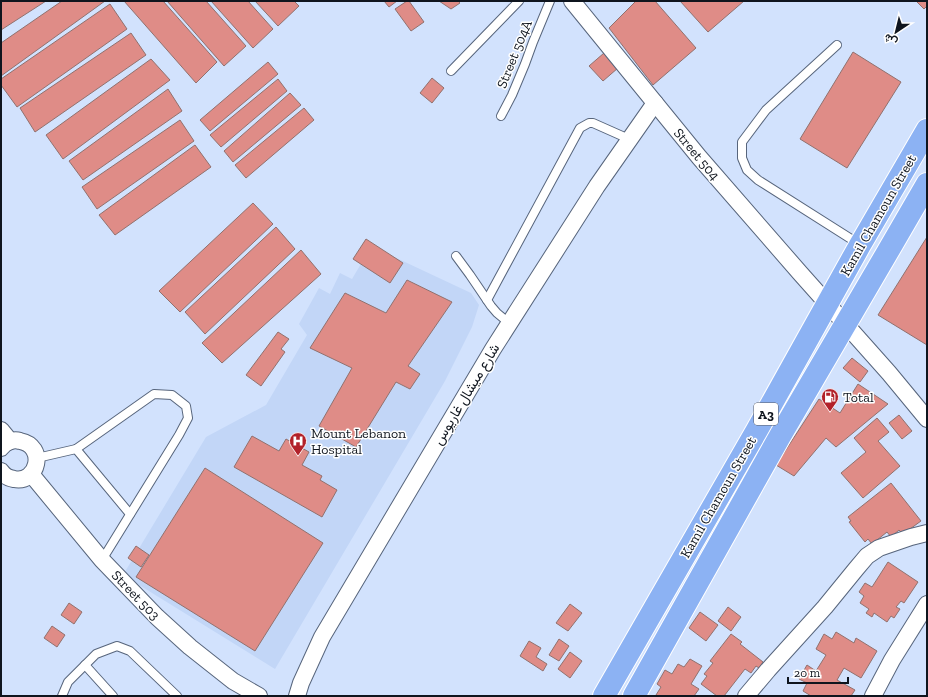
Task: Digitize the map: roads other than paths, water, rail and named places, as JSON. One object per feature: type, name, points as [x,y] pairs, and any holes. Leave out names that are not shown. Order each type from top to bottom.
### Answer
[{"type":"highway","name":"Kamil Chamoun Street","points":[[604,696],[927,130]]},
{"type":"highway","name":"Kamil Chamoun Street","points":[[634,696],[780,436],[927,184]]},
{"type":"street","name":"Street 504","points":[[572,1],[698,157],[889,373],[927,419]]},
{"type":"street","name":"شارع ميشال غاريوس","points":[[297,696],[301,682],[322,637],[476,376],[549,260],[629,139],[655,103]]},
{"type":"street","points":[[4,440],[17,440],[25,442],[31,446],[36,453],[37,458],[35,468],[31,474],[24,479],[4,479]]},
{"type":"street","name":"Street 503","points":[[31,474],[102,560],[156,617],[190,647],[233,681],[258,696]]},
{"type":"street","points":[[746,696],[826,606],[867,556],[879,548],[927,533]]},
{"type":"street","points":[[874,696],[892,660],[927,604]]},
{"type":"lane","points":[[451,71],[519,1]]},
{"type":"lane","name":"Street 504A","points":[[501,116],[512,95],[525,64],[532,42],[550,1]]},
{"type":"lane","points":[[837,45],[766,110],[742,142],[742,158],[747,170],[758,180],[860,245]]},
{"type":"lane","points":[[487,300],[580,128],[589,123],[629,139]]},
{"type":"lane","points":[[456,256],[497,313],[509,323]]},
{"type":"lane","points":[[37,458],[76,449],[154,394],[172,395],[186,406],[188,418],[179,435],[102,560]]},
{"type":"lane","points":[[76,449],[130,514]]},
{"type":"lane","points":[[62,696],[68,682],[96,654],[117,646],[130,651],[177,696]]},
{"type":"lane","points":[[85,665],[112,696]]},
{"type":"place","name":"Total","points":[[830,412]]},
{"type":"place","name":"Mount Lebanon Hospital","points":[[298,456]]}]
